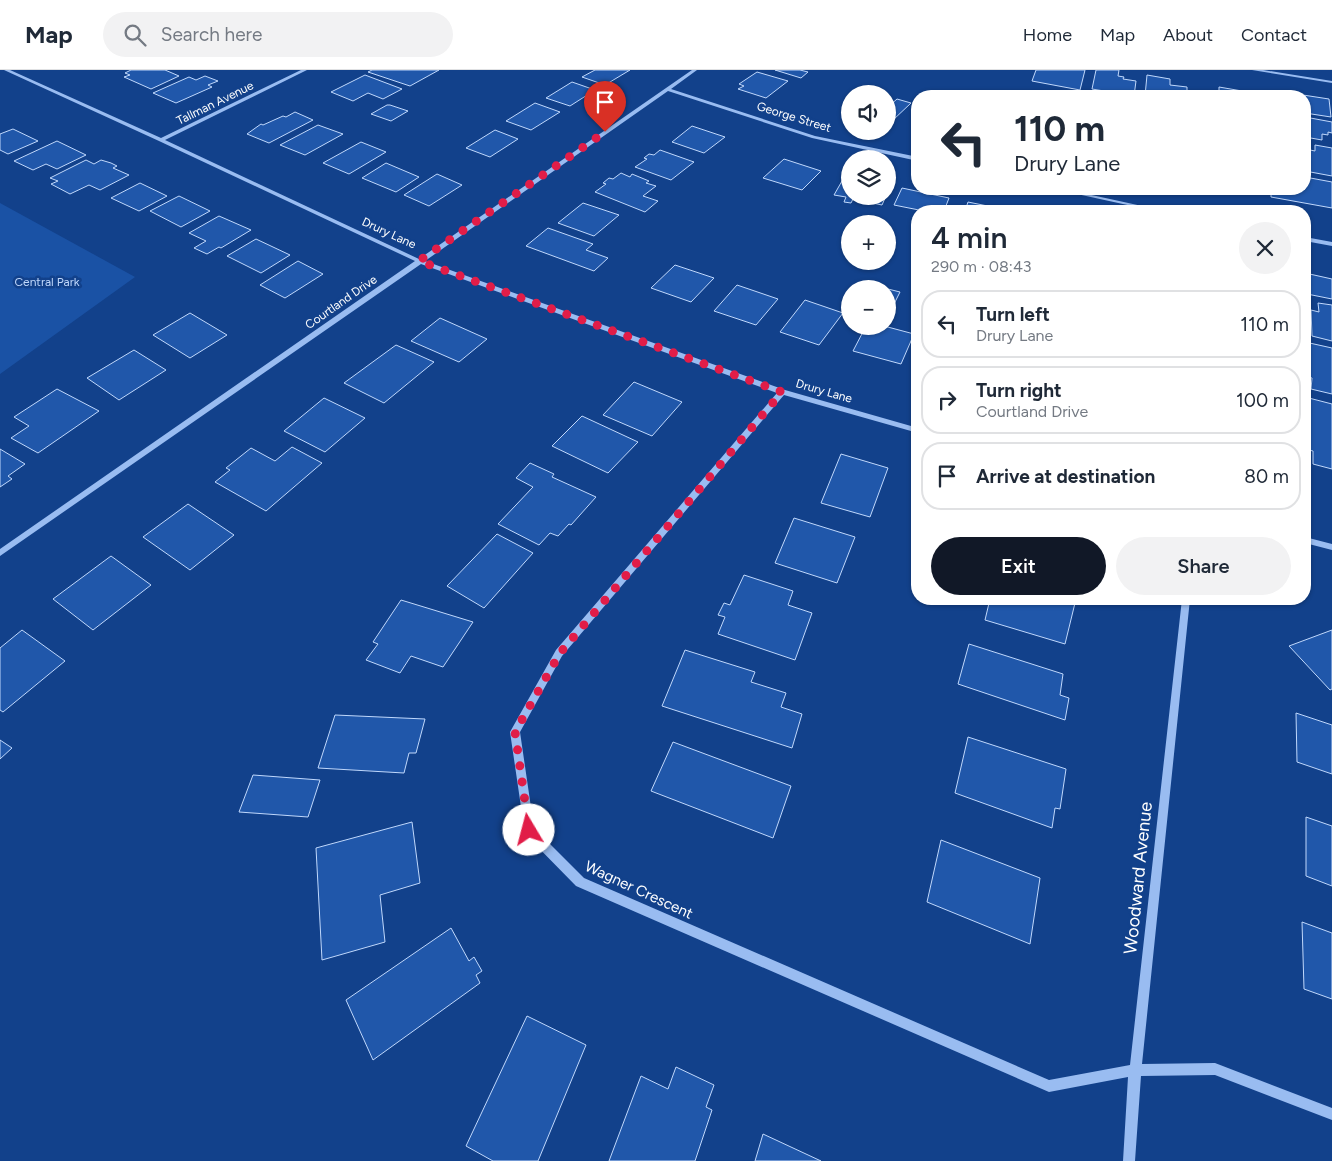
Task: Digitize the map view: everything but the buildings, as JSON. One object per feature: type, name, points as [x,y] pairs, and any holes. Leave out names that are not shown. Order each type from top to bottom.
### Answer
[{"type":"street","name":"Drury Lane","points":[[6,70],[161,140],[419,261],[782,392],[911,429]]},
{"type":"street","name":"Tallman Avenue","points":[[161,140],[305,70]]},
{"type":"street","name":"Courtland Drive","points":[[0,553],[695,70]]},
{"type":"street","points":[[1254,70],[1332,82]]},
{"type":"street","name":"George Street","points":[[667,89],[814,137],[911,158]]},
{"type":"street","points":[[1086,195],[1133,205]]},
{"type":"street","points":[[1311,240],[1332,244]]},
{"type":"street","name":"Wagner Crescent","points":[[782,392],[560,653],[515,732],[529,830],[580,882],[1049,1086],[1135,1070],[1215,1070],[1332,1114]]},
{"type":"street","points":[[1311,542],[1332,547]]},
{"type":"street","name":"Woodward Avenue","points":[[1129,1161],[1135,1070],[1185,605]]},
{"type":"green space","name":"Central Park","points":[[0,203],[135,277],[0,374]]},
{"type":"route","points":[[529,830],[515,732],[560,653],[782,392],[419,261],[605,132]]}]
